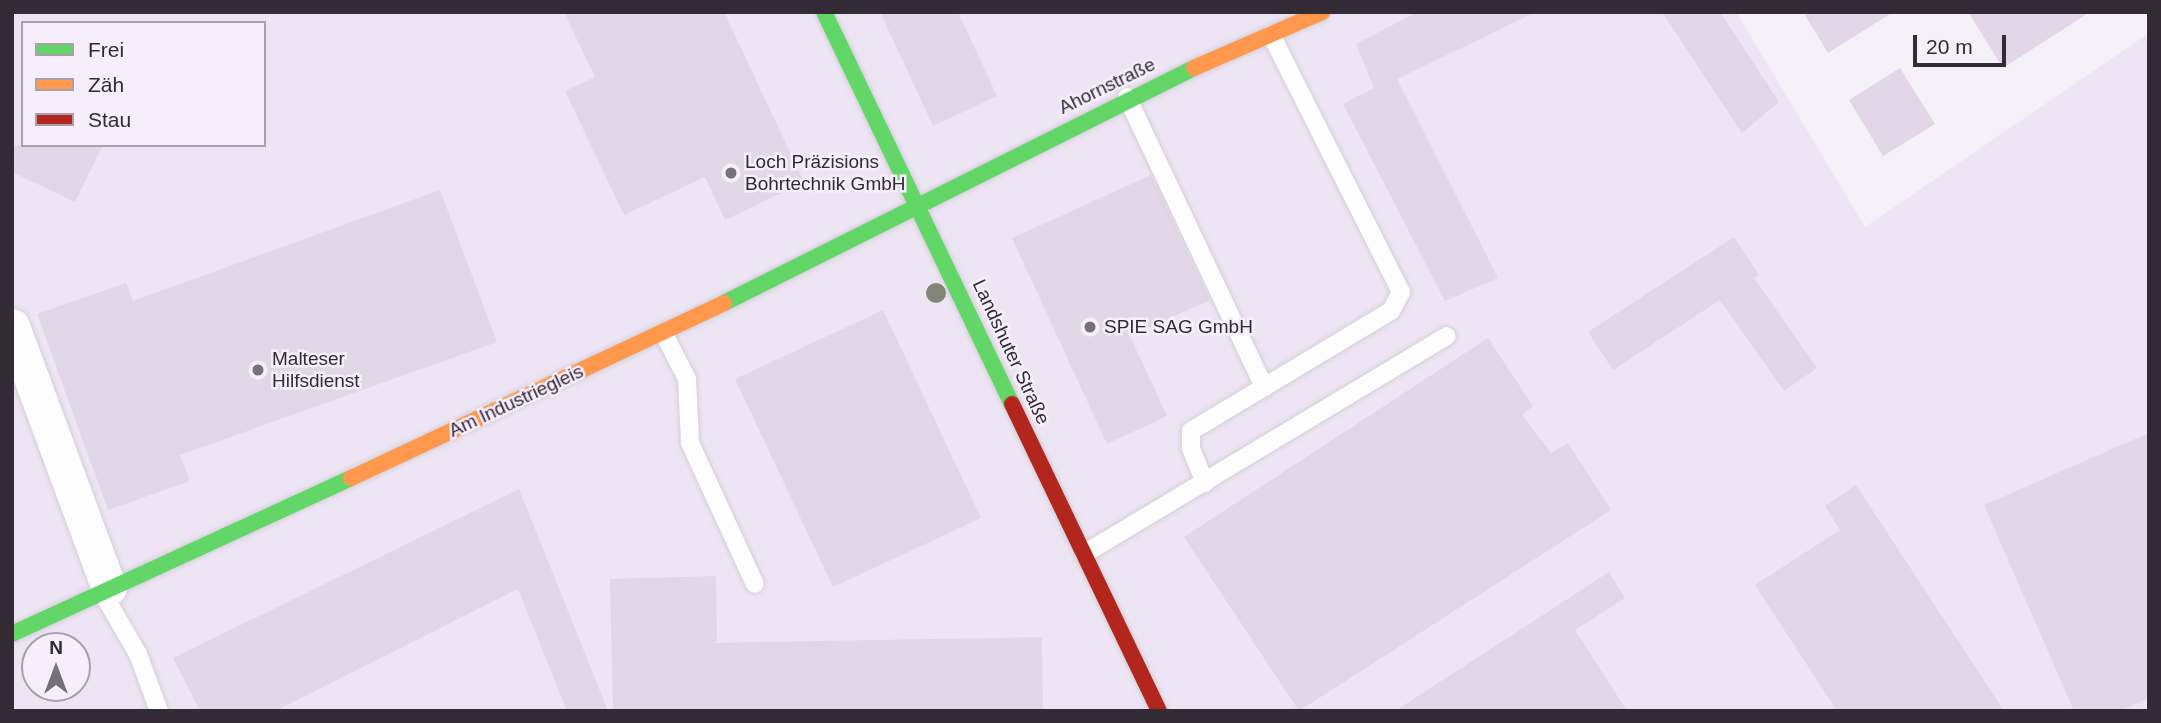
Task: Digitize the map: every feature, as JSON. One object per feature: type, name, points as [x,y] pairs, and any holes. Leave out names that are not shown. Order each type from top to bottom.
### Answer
[{"type":"street","name":"Landshuter Straße","points":[[824,12],[1159,711]]},
{"type":"street","name":"Ahornstraße","points":[[918,207],[1127,97],[1320,13]]},
{"type":"street","name":"Am Industriegleis","points":[[12,634],[664,334],[918,207]]},
{"type":"street","points":[[12,326],[106,590]]},
{"type":"lane","points":[[1205,484],[1191,448],[1191,431],[1391,311],[1401,292],[1270,35]]},
{"type":"lane","points":[[1127,97],[1264,387]]},
{"type":"lane","points":[[664,334],[687,379],[690,443],[755,584]]},
{"type":"lane","points":[[1083,554],[1205,484],[1447,336]]},
{"type":"lane","points":[[106,590],[138,654],[159,711]]},
{"type":"shaded area","points":[[12,12],[1736,12],[1865,227],[2149,33],[2149,711],[12,711]]},
{"type":"building","points":[[564,12],[724,12],[804,182],[725,220],[705,177],[624,215],[565,91],[595,77]]},
{"type":"building","points":[[880,12],[958,12],[997,96],[933,126]]},
{"type":"building","points":[[1418,12],[1536,12],[1397,79],[1498,278],[1445,301],[1343,104],[1374,88],[1356,44]]},
{"type":"building","points":[[1662,12],[1720,12],[1779,102],[1742,133]]},
{"type":"building","points":[[1803,12],[1893,12],[1828,53]]},
{"type":"building","points":[[1968,12],[2090,12],[2003,68]]},
{"type":"building","points":[[1900,68],[1935,124],[1883,156],[1849,100]]},
{"type":"building","points":[[12,145],[102,147],[75,202],[12,172]]},
{"type":"building","points":[[1151,175],[1210,300],[1130,336],[1167,416],[1107,444],[1012,238]]},
{"type":"building","points":[[440,190],[497,342],[180,455],[190,481],[108,510],[37,314],[126,283],[133,301]]},
{"type":"building","points":[[1734,237],[1759,275],[1754,278],[1817,368],[1784,391],[1720,300],[1613,370],[1588,332]]},
{"type":"building","points":[[883,310],[981,518],[833,587],[735,379]]},
{"type":"building","points":[[1488,338],[1533,406],[1522,415],[1551,453],[1568,443],[1611,510],[1299,711],[1184,537]]},
{"type":"building","points":[[2149,433],[2149,698],[2120,711],[2074,711],[1984,505]]},
{"type":"building","points":[[1856,485],[2004,711],[1837,711],[1755,585],[1840,530],[1825,506]]},
{"type":"building","points":[[519,489],[608,711],[567,711],[518,589],[275,711],[200,711],[173,658]]},
{"type":"building","points":[[1609,572],[1625,598],[1575,630],[1627,711],[1395,711]]},
{"type":"building","points":[[716,576],[717,641],[712,643],[1042,637],[1043,711],[613,711],[610,579]]},
{"type":"traffic: fast","points":[[824,12],[1012,404]]},
{"type":"traffic: fast","points":[[724,303],[1194,68]]},
{"type":"traffic: fast","points":[[12,634],[351,478]]},
{"type":"traffic: slow","points":[[1194,68],[1322,12]]},
{"type":"traffic: slow","points":[[351,478],[724,303]]},
{"type":"traffic: jam","points":[[1012,404],[1159,711]]},
{"type":"place","name":"Loch Präzisions Bohrtechnik GmbH","points":[[731,173]]},
{"type":"place","name":"SPIE SAG GmbH","points":[[1090,327]]},
{"type":"place","name":"Malteser Hilfsdienst","points":[[258,370]]}]
